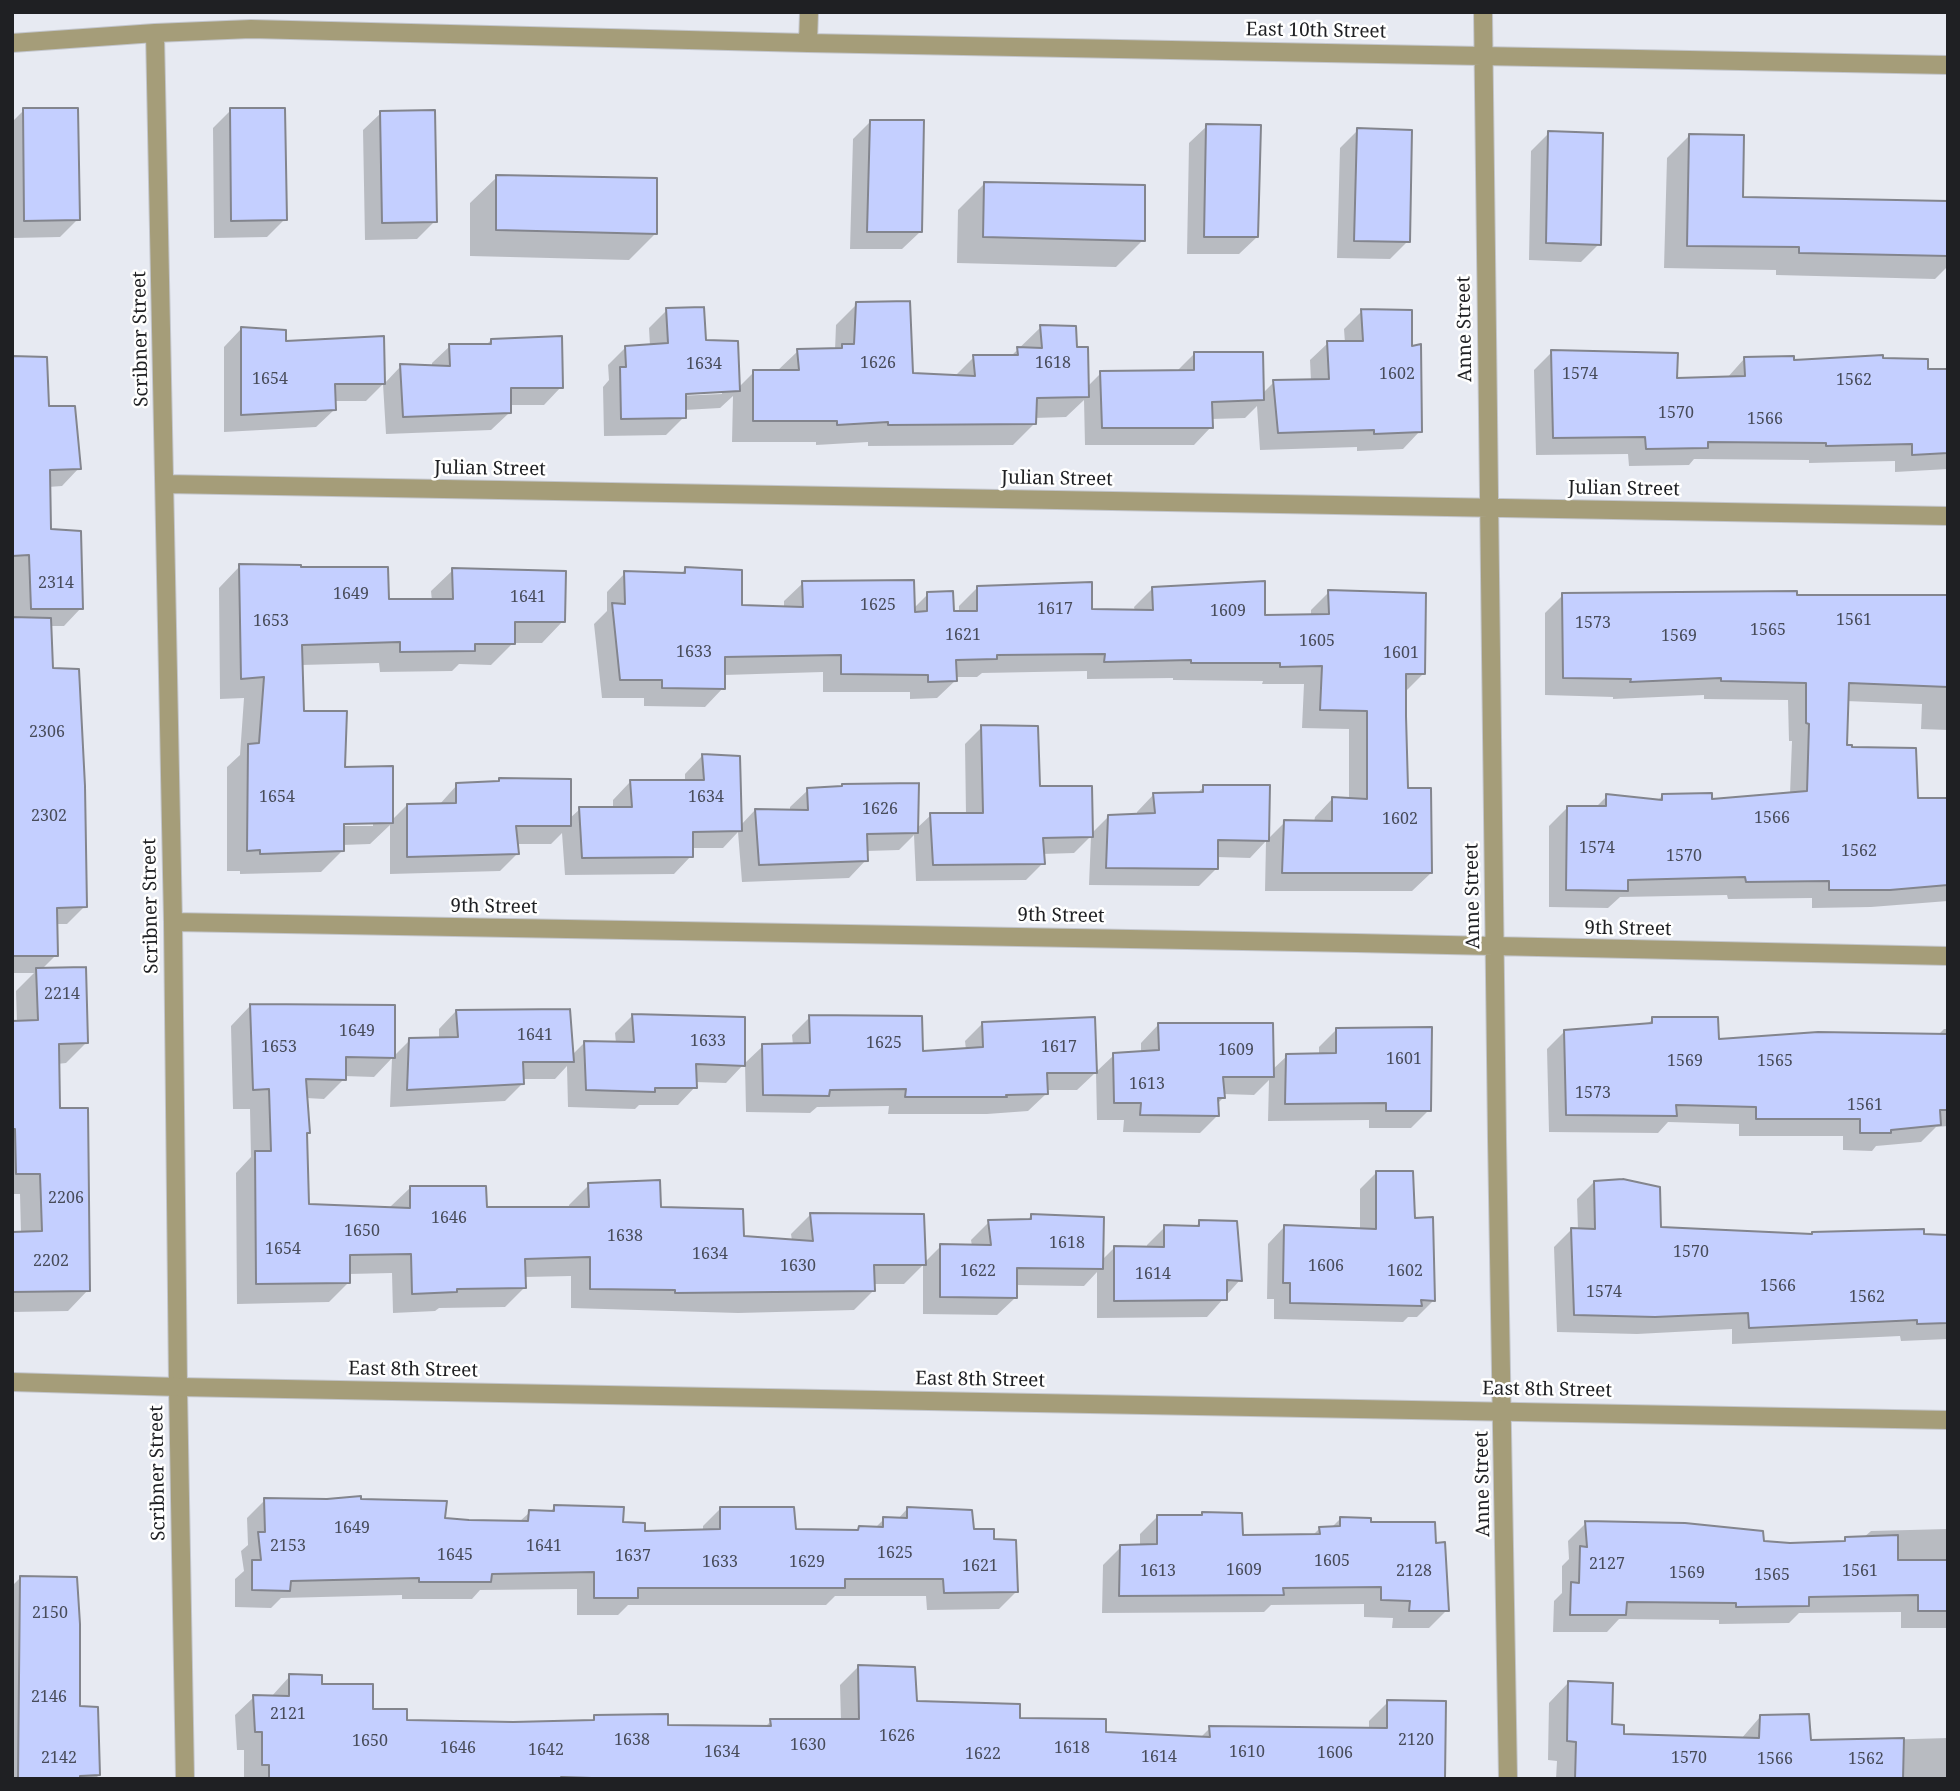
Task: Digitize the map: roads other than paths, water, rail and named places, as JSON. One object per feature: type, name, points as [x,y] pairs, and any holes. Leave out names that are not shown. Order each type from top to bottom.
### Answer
[{"type":"street","points":[[808,43],[809,12]]},
{"type":"street","name":"Anne Street","points":[[1483,12],[1508,1779]]},
{"type":"street","name":"East 10th Street","points":[[12,43],[251,29],[808,43],[1948,65]]},
{"type":"street","name":"Scribner Street","points":[[155,33],[173,922],[177,1387],[185,1779]]},
{"type":"street","name":"Julian Street","points":[[165,484],[1948,516]]},
{"type":"street","name":"9th Street","points":[[173,922],[1342,942],[1948,956]]},
{"type":"street","name":"East 8th Street","points":[[12,1382],[1948,1420]]}]
